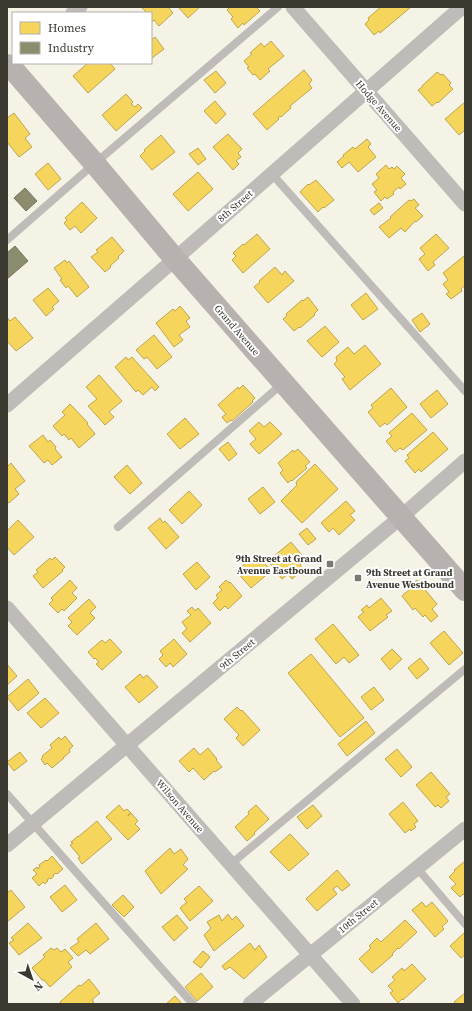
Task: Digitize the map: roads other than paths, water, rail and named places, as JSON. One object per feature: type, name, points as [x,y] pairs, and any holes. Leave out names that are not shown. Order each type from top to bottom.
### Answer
[{"type":"main road","name":"Grand Avenue","points":[[9,65],[175,259],[465,590]]},
{"type":"street","name":"Hodge Avenue","points":[[293,7],[465,204]]},
{"type":"street","name":"8th Street","points":[[7,405],[366,91],[464,8]]},
{"type":"street","name":"9th Street","points":[[7,845],[401,517],[465,461]]},
{"type":"street","name":"Wilson Avenue","points":[[7,608],[353,1004]]},
{"type":"street","name":"10th Street","points":[[250,1004],[465,829]]},
{"type":"lane","points":[[7,240],[278,7]]},
{"type":"lane","points":[[272,174],[465,391]]},
{"type":"lane","points":[[118,527],[283,382]]},
{"type":"lane","points":[[231,864],[465,669]]},
{"type":"lane","points":[[7,794],[193,1004]]},
{"type":"lane","points":[[417,868],[465,924]]},
{"type":"place","name":"9th Street at Grand Avenue Eastbound","points":[[330,564]]},
{"type":"place","name":"9th Street at Grand Avenue Westbound","points":[[358,578]]}]
